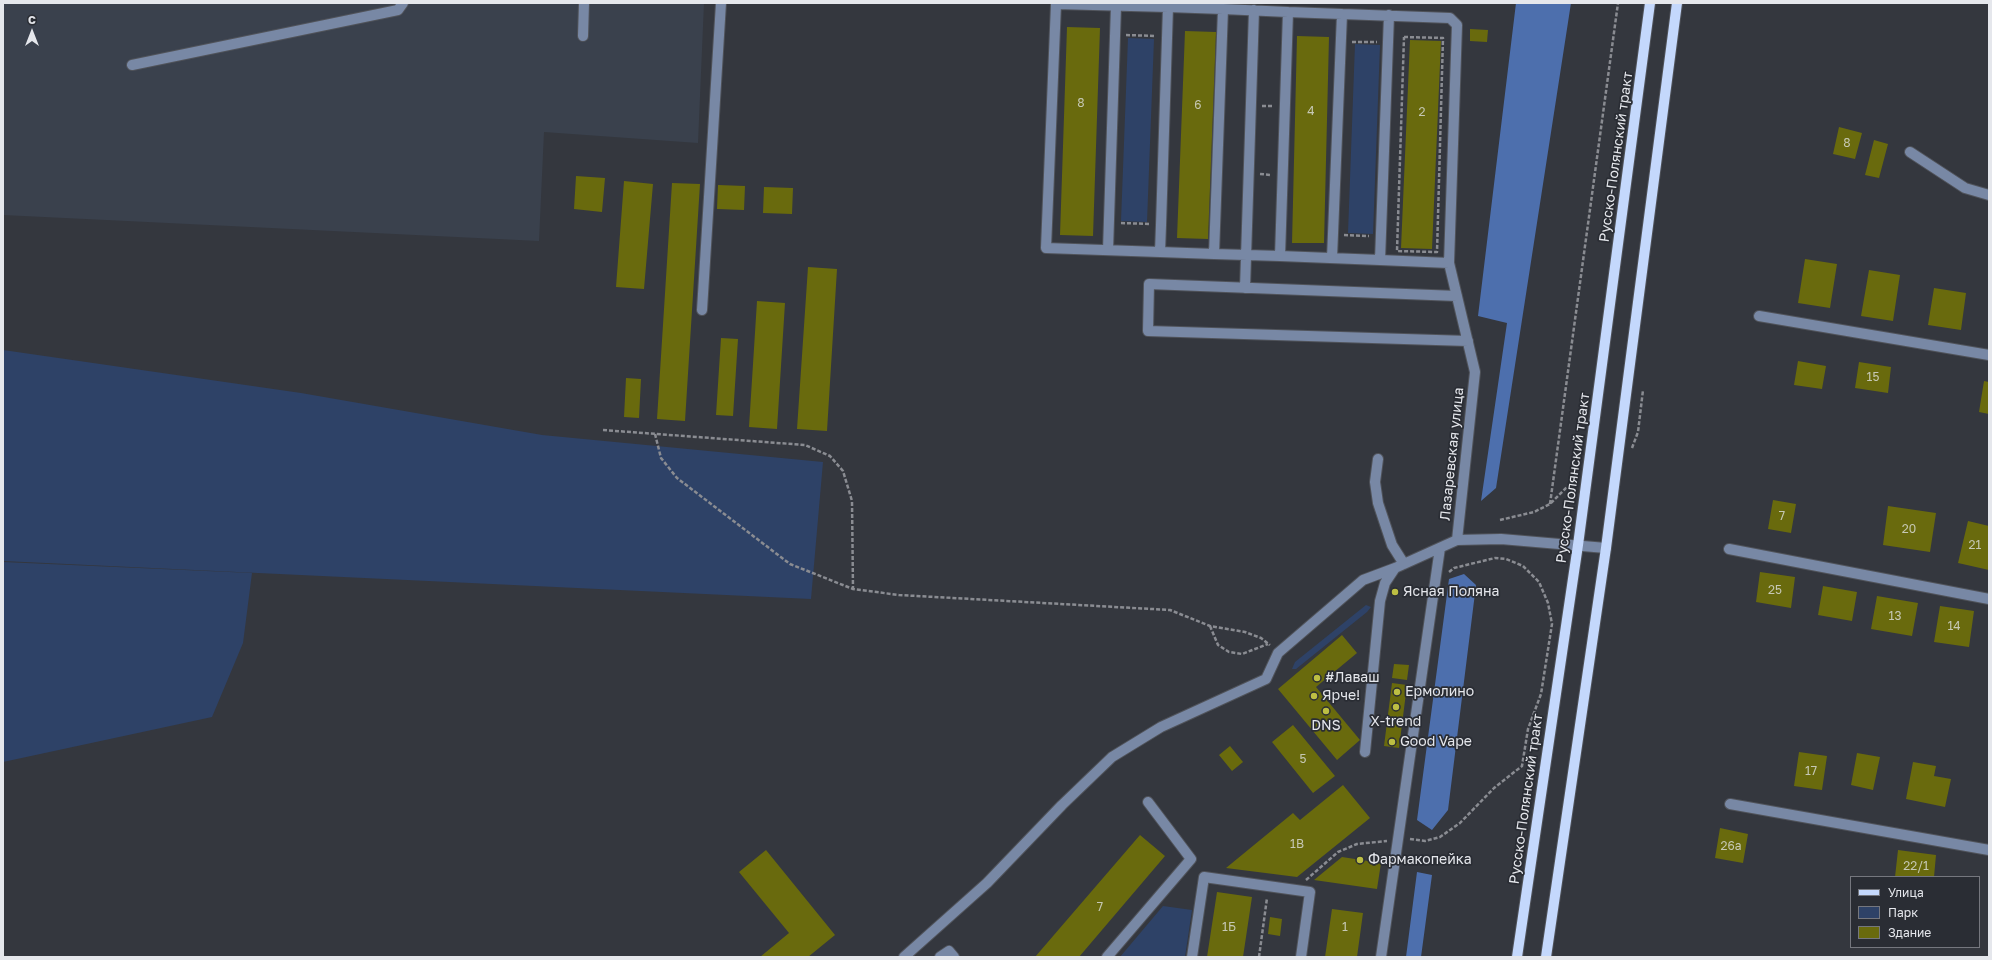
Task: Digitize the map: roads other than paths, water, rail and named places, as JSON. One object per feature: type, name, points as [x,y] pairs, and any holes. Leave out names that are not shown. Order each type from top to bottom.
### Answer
[{"type":"main road","name":"Русско-Полянский тракт","points":[[1517,957],[1578,545],[1650,3]]},
{"type":"main road","points":[[1546,957],[1606,548],[1677,3]]},
{"type":"street","points":[[132,65],[398,10],[403,3]]},
{"type":"street","points":[[583,36],[584,3]]},
{"type":"street","points":[[702,310],[721,3]]},
{"type":"street","name":"Лазаревская улица","points":[[1108,250],[1046,248],[1056,4],[1450,18],[1457,25],[1449,263],[1475,372],[1457,540]]},
{"type":"street","points":[[1116,6],[1108,250],[1449,263]]},
{"type":"street","points":[[1160,252],[1168,7]]},
{"type":"street","points":[[1214,254],[1223,9]]},
{"type":"street","points":[[1245,288],[1254,10]]},
{"type":"street","points":[[1280,256],[1288,12]]},
{"type":"street","points":[[1332,258],[1342,14]]},
{"type":"street","points":[[1380,260],[1389,15]]},
{"type":"street","points":[[1910,152],[1965,188],[1989,194]]},
{"type":"street","points":[[1457,296],[1149,284],[1148,331],[1468,341]]},
{"type":"street","points":[[1759,316],[1989,355]]},
{"type":"street","points":[[1378,459],[1375,482],[1378,503],[1399,566]]},
{"type":"street","points":[[904,957],[987,883],[1062,805],[1112,757],[1161,727],[1221,698],[1266,679],[1278,653],[1363,580],[1399,566],[1457,540],[1501,539],[1606,548]]},
{"type":"street","points":[[1381,957],[1440,548]]},
{"type":"street","points":[[1729,549],[1989,599]]},
{"type":"street","points":[[1365,752],[1380,601],[1385,583],[1399,566]]},
{"type":"street","points":[[1107,957],[1191,859],[1148,802]]},
{"type":"street","points":[[1730,804],[1989,850]]},
{"type":"street","points":[[1192,957],[1204,877],[1310,892],[1301,957]]},
{"type":"street","points":[[940,957],[949,951],[954,957]]},
{"type":"place","name":"Ясная Поляна","points":[[1395,592]]},
{"type":"place","name":"#Лаваш","points":[[1317,678]]},
{"type":"place","name":"Ермолино","points":[[1397,692]]},
{"type":"place","name":"Ярче!","points":[[1314,696]]},
{"type":"place","name":"X-trend","points":[[1396,707]]},
{"type":"place","name":"DNS","points":[[1326,711]]},
{"type":"place","name":"Good Vape","points":[[1392,742]]},
{"type":"place","name":"Фармакопейка","points":[[1360,860]]}]
